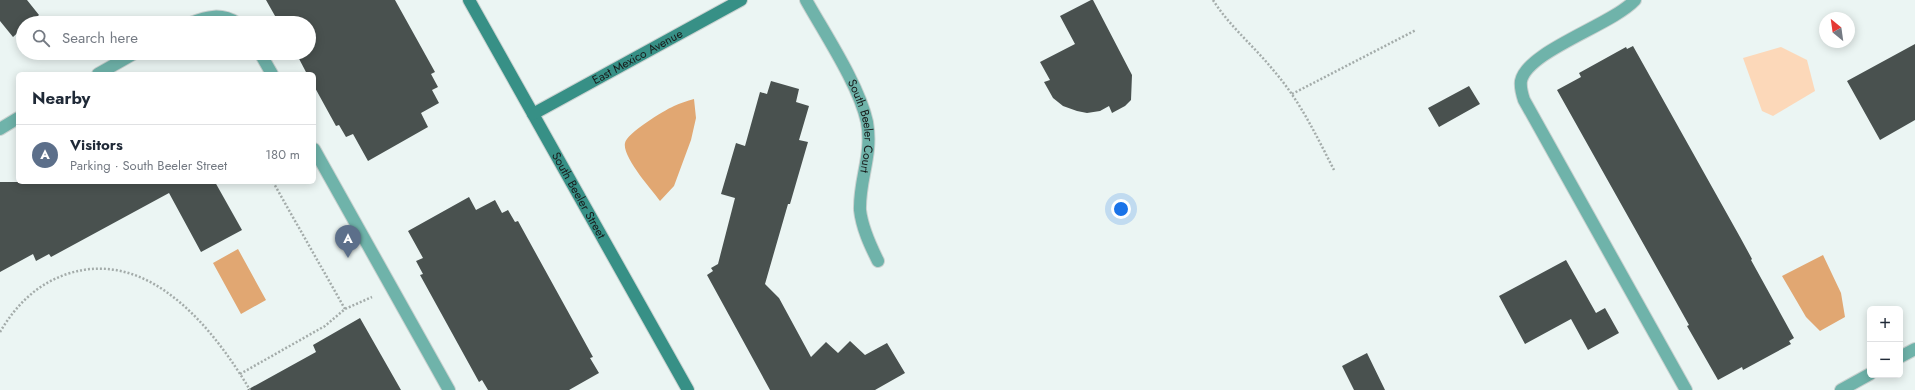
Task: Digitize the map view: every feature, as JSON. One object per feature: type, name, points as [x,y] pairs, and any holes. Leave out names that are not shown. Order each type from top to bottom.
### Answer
[{"type":"street","name":"South Beeler Street","points":[[468,0],[688,390]]},
{"type":"street","name":"East Mexico Avenue","points":[[533,114],[741,0]]},
{"type":"street","name":"South Beeler Court","points":[[806,0],[851,81],[867,122],[869,152],[861,192],[860,208],[866,236],[878,261]]},
{"type":"street","points":[[1635,0],[1621,13],[1538,59],[1526,71],[1521,81],[1521,90],[1524,100],[1686,390]]},
{"type":"street","points":[[102,72],[123,60]]},
{"type":"street","points":[[264,60],[271,72]]},
{"type":"street","points":[[0,128],[16,119]]},
{"type":"street","points":[[316,153],[449,390]]},
{"type":"street","points":[[1903,355],[1915,349]]},
{"type":"street","points":[[1841,390],[1867,376]]},
{"type":"path","points":[[1213,0],[1230,25],[1274,70],[1292,94],[1306,115],[1334,170]]},
{"type":"path","points":[[1292,94],[1416,30]]},
{"type":"path","points":[[274,184],[345,310]]},
{"type":"path","points":[[0,332],[8,319],[28,296],[55,278],[74,271],[88,269],[126,271],[138,275],[157,285],[189,310],[221,347],[250,390]]},
{"type":"path","points":[[240,374],[325,326],[345,310],[392,287]]},
{"type":"shaded area","points":[[1781,47],[1807,60],[1815,91],[1773,116],[1762,111],[1743,58]]},
{"type":"shaded area","points":[[694,99],[696,118],[691,140],[674,186],[660,201],[633,165],[625,149],[625,143],[638,128],[654,117],[676,105]]},
{"type":"shaded area","points":[[238,249],[266,300],[241,314],[213,263]]},
{"type":"shaded area","points":[[1823,255],[1841,293],[1845,317],[1820,331],[1806,317],[1782,276]]},
{"type":"building","points":[[0,0],[27,0],[39,15],[16,16],[16,34],[13,37],[0,21]]},
{"type":"building","points":[[266,0],[395,0],[435,72],[431,74],[438,87],[432,90],[439,103],[421,113],[428,127],[368,161],[353,134],[346,137],[339,125],[336,126],[316,90],[316,72],[306,72],[300,60],[316,60],[316,16],[275,16]]},
{"type":"building","points":[[1093,0],[1132,75],[1131,100],[1125,106],[1112,113],[1109,106],[1100,111],[1087,113],[1063,106],[1053,98],[1044,82],[1050,80],[1040,62],[1075,44],[1060,16]]},
{"type":"building","points":[[1915,44],[1915,120],[1880,140],[1847,81]]},
{"type":"building","points":[[1633,46],[1740,237],[1794,338],[1789,341],[1791,344],[1743,370],[1742,367],[1718,380],[1687,326],[1689,325],[1557,90],[1581,77],[1579,73],[1626,47],[1627,49]]},
{"type":"building","points":[[771,81],[799,89],[796,102],[809,106],[799,140],[808,142],[765,284],[779,298],[811,357],[826,342],[838,353],[850,341],[865,355],[887,343],[905,373],[875,390],[770,390],[707,275],[713,271],[711,268],[718,264],[735,198],[721,194],[736,143],[745,146],[760,92],[767,94]]},
{"type":"building","points":[[1469,86],[1480,104],[1439,127],[1428,108]]},
{"type":"building","points":[[0,182],[16,182],[16,184],[216,184],[242,230],[201,252],[169,193],[51,257],[49,254],[36,261],[33,254],[0,272]]},
{"type":"building","points":[[469,197],[476,210],[495,200],[502,213],[508,210],[515,222],[518,221],[593,357],[590,358],[599,373],[569,390],[488,390],[482,380],[479,382],[420,275],[423,274],[416,261],[423,258],[408,231]]},
{"type":"building","points":[[1566,260],[1596,313],[1605,308],[1619,333],[1588,350],[1571,319],[1525,344],[1499,296]]},
{"type":"building","points":[[360,318],[401,390],[247,390],[316,352],[313,345]]},
{"type":"building","points":[[1367,353],[1385,390],[1354,390],[1342,366]]},
{"type":"place","name":"Visitors","points":[[348,258]]}]
